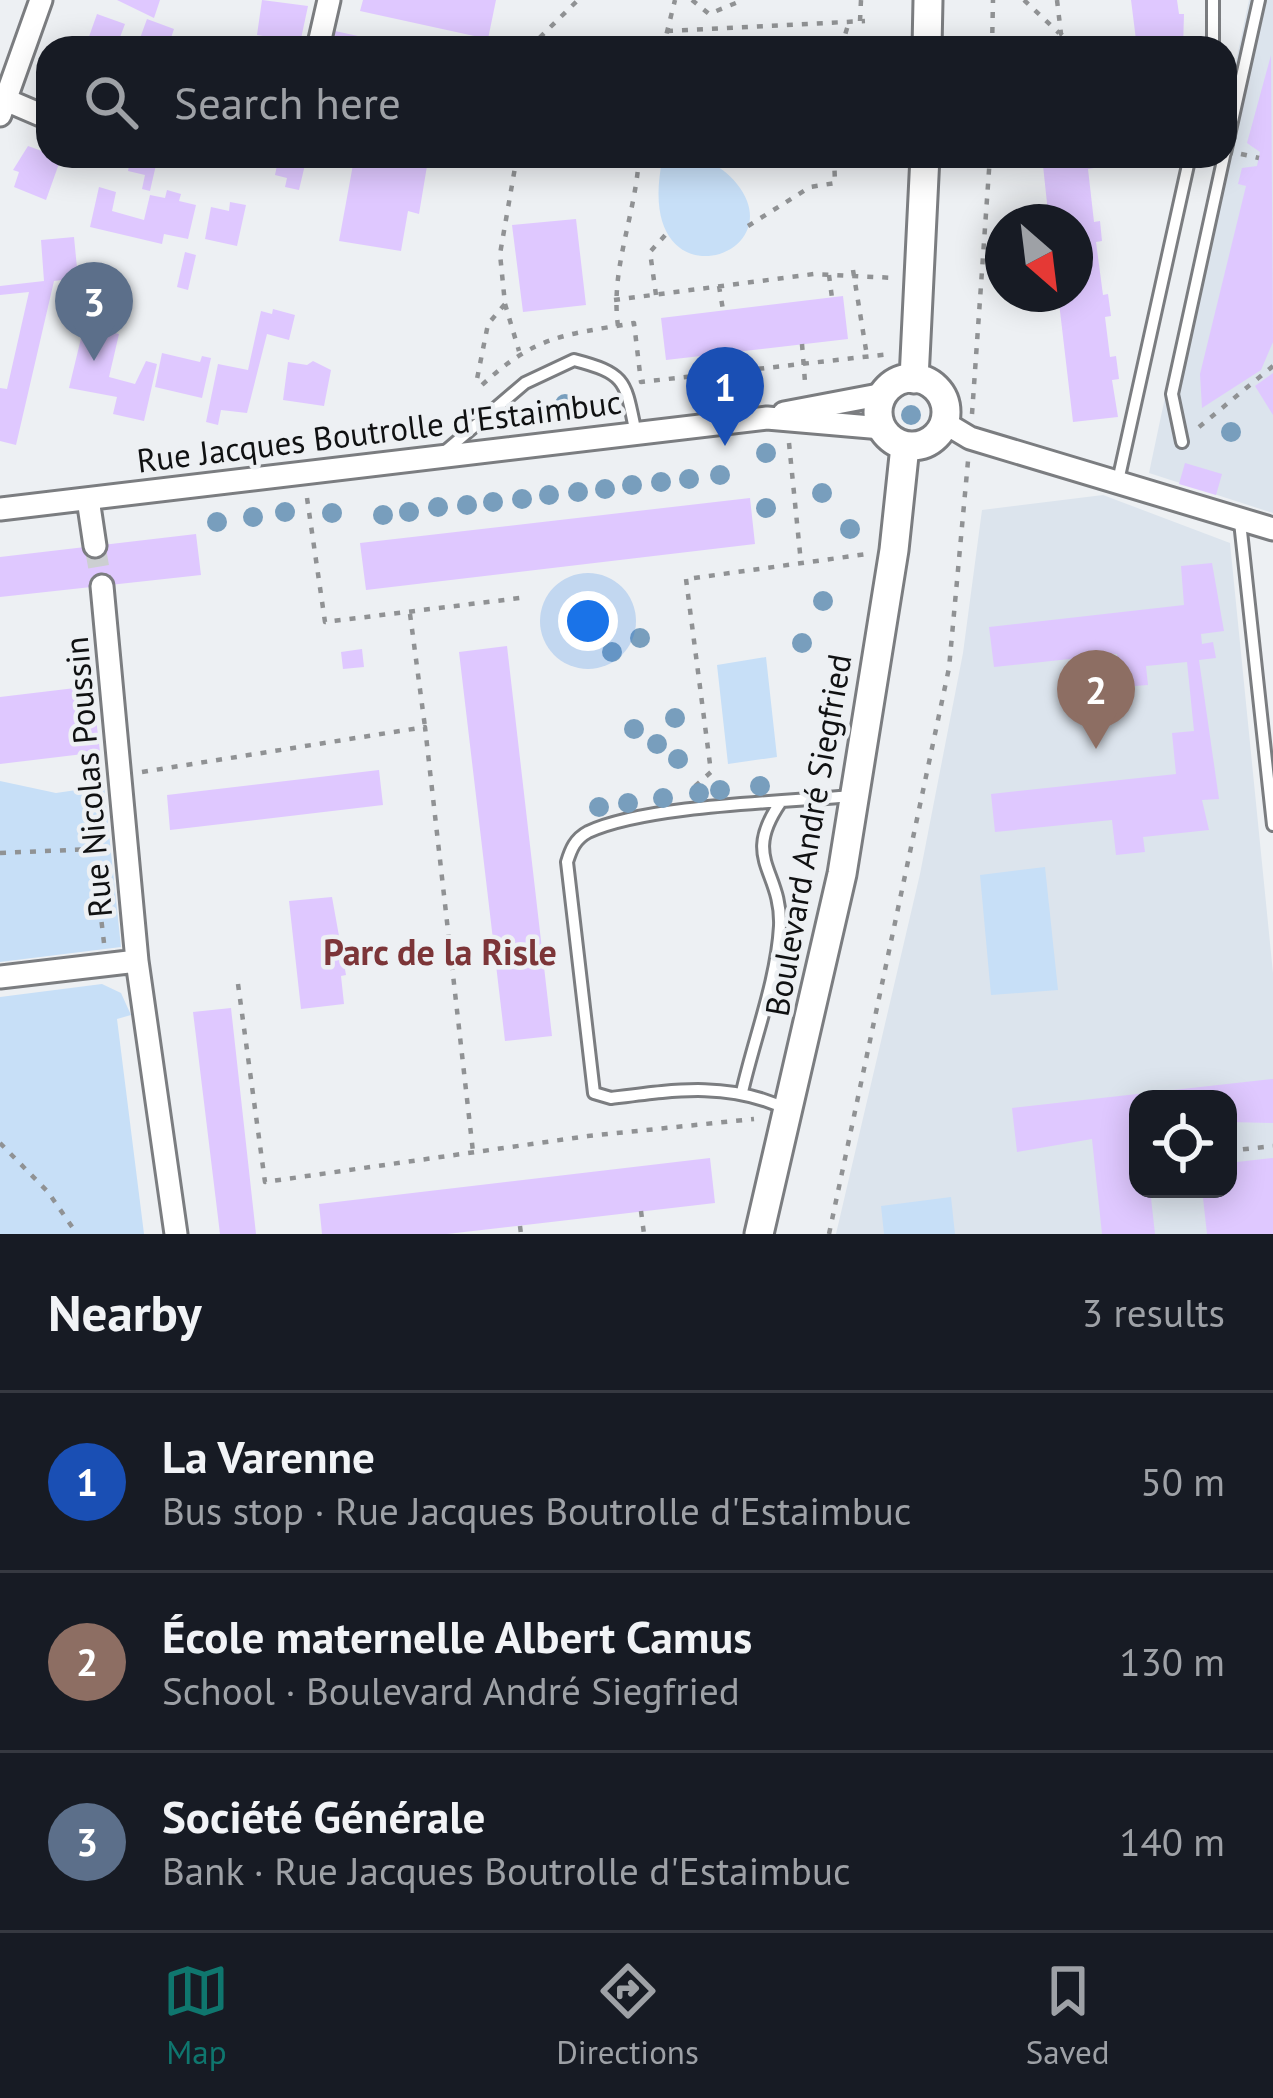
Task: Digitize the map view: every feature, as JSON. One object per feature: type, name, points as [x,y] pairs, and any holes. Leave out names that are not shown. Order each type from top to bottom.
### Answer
[{"type":"street","points":[[36,115],[3,108],[41,0]]},
{"type":"street","points":[[321,36],[329,0]]},
{"type":"street","points":[[927,36],[928,0]]},
{"type":"street","points":[[925,168],[917,365],[940,393],[945,423],[970,438],[1273,529]]},
{"type":"street","points":[[917,365],[884,394],[878,411],[894,437],[925,444],[945,423]]},
{"type":"street","name":"Rue Jacques Boutrolle d'Estaimbuc","points":[[777,419],[808,406],[884,394]]},
{"type":"street","name":"Rue Jacques Boutrolle d'Estaimbuc","points":[[0,509],[777,419],[894,437]]},
{"type":"street","name":"Boulevard André Siegfried","points":[[759,1234],[790,1115],[856,796],[894,550],[894,437]]},
{"type":"street","points":[[88,499],[95,546]]},
{"type":"street","name":"Rue Nicolas Poussin","points":[[102,586],[137,962],[176,1234]]},
{"type":"street","name":"Rue Nicolas Poussin","points":[[0,977],[137,962]]},
{"type":"lane","points":[[1213,0],[1213,36]]},
{"type":"lane","points":[[1237,100],[1259,0]]},
{"type":"lane","points":[[1118,481],[1187,168]]},
{"type":"lane","points":[[1182,442],[1172,394],[1222,168]]},
{"type":"lane","points":[[439,457],[525,382],[574,360],[612,370],[626,385],[636,434]]},
{"type":"lane","points":[[1240,518],[1273,825]]},
{"type":"lane","points":[[790,1115],[742,1092],[610,1098],[594,1093],[568,862],[572,845],[587,833],[686,813],[856,796]]},
{"type":"lane","points":[[742,1092],[780,928],[778,904],[759,850],[763,827],[780,803]]},
{"type":"path","points":[[539,36],[578,0]]},
{"type":"path","points":[[667,36],[675,0]]},
{"type":"path","points":[[692,0],[709,14],[743,0]]},
{"type":"path","points":[[668,31],[862,21],[861,0]]},
{"type":"path","points":[[992,36],[993,0]]},
{"type":"path","points":[[1024,0],[1063,36]]},
{"type":"path","points":[[1057,0],[1061,34]]},
{"type":"path","points":[[724,10],[730,27]]},
{"type":"path","points":[[845,36],[849,22]]},
{"type":"path","points":[[516,168],[500,254],[506,304],[519,351]]},
{"type":"path","points":[[618,326],[614,300],[637,207],[639,168]]},
{"type":"path","points":[[748,226],[810,187],[835,183],[835,168]]},
{"type":"path","points":[[829,1234],[949,668],[989,168]]},
{"type":"path","points":[[656,295],[650,251],[667,233]]},
{"type":"path","points":[[614,300],[853,273],[867,356]]},
{"type":"path","points":[[829,275],[832,298]]},
{"type":"path","points":[[719,286],[723,310]]},
{"type":"path","points":[[506,304],[488,324],[477,379],[482,385],[519,351],[549,338],[634,323],[641,382],[867,356],[917,365]]},
{"type":"path","points":[[802,344],[808,406]]},
{"type":"path","points":[[711,355],[717,424]]},
{"type":"path","points":[[1182,442],[1273,366]]},
{"type":"path","points":[[777,419],[802,563]]},
{"type":"path","points":[[304,473],[325,622],[528,598]]},
{"type":"path","points":[[686,813],[683,797],[711,772],[690,578],[894,550]]},
{"type":"path","points":[[410,612],[473,1152]]},
{"type":"path","points":[[122,784],[136,773],[425,727]]},
{"type":"path","points":[[86,788],[106,965]]},
{"type":"path","points":[[0,853],[95,849]]},
{"type":"path","points":[[238,984],[265,1182],[790,1115]]},
{"type":"path","points":[[0,1143],[48,1192],[77,1234]]},
{"type":"path","points":[[1237,1150],[1273,1146]]},
{"type":"path","points":[[641,1211],[644,1234]]},
{"type":"shaded area","points":[[1249,0],[1273,0],[1273,513],[1149,473],[1213,168],[1237,168],[1237,56]]},
{"type":"shaded area","points":[[662,168],[719,168],[737,184],[750,210],[746,232],[732,248],[711,256],[689,253],[670,237],[659,208]]},
{"type":"shaded area","points":[[1103,495],[1230,543],[1273,973],[1273,1234],[836,1234],[920,874],[963,653],[982,510]]},
{"type":"shaded area","points":[[766,657],[777,757],[728,764],[717,665]]},
{"type":"shaded area","points":[[0,781],[56,793],[104,786],[121,947],[0,962]]},
{"type":"shaded area","points":[[1045,867],[1058,990],[991,995],[980,875]]},
{"type":"shaded area","points":[[102,984],[121,993],[131,1015],[117,1019],[144,1234],[0,1234],[0,997]]},
{"type":"shaded area","points":[[951,1197],[955,1234],[884,1234],[881,1206]]},
{"type":"building","points":[[117,0],[160,0],[154,18]]},
{"type":"building","points":[[262,0],[308,6],[302,36],[257,35]]},
{"type":"building","points":[[363,0],[496,0],[489,36],[360,11]]},
{"type":"building","points":[[1131,0],[1177,0],[1179,14],[1184,14],[1183,36],[1136,36]]},
{"type":"building","points":[[97,14],[125,24],[120,36],[89,36]]},
{"type":"building","points":[[147,19],[174,29],[172,36],[141,36]]},
{"type":"building","points":[[1271,55],[1273,342],[1261,370],[1202,408],[1200,374],[1246,186],[1238,184],[1242,168],[1257,166],[1260,152],[1247,143]]},
{"type":"building","points":[[28,146],[36,149],[36,168],[57,168],[46,200],[14,187],[19,172],[13,170]]},
{"type":"building","points":[[155,168],[150,191],[142,189],[145,175],[128,171]]},
{"type":"building","points":[[276,168],[304,168],[299,190],[285,187],[287,178],[275,175]]},
{"type":"building","points":[[352,168],[427,168],[419,214],[408,211],[401,251],[339,241]]},
{"type":"building","points":[[1043,168],[1094,168],[1088,169],[1092,204],[1047,204]]},
{"type":"building","points":[[99,187],[116,192],[112,211],[144,220],[150,195],[165,198],[167,190],[181,194],[179,201],[196,205],[188,239],[164,234],[162,244],[90,227]]},
{"type":"building","points":[[230,202],[246,205],[237,246],[205,239],[211,207],[229,211]]},
{"type":"building","points":[[1093,213],[1094,222],[1100,221],[1102,241],[1096,242],[1103,295],[1108,294],[1111,316],[1105,317],[1110,357],[1116,356],[1119,379],[1112,380],[1118,417],[1073,422],[1060,312],[1093,312]]},
{"type":"building","points":[[576,219],[586,305],[523,312],[512,225]]},
{"type":"building","points":[[74,237],[78,278],[54,281],[16,445],[0,441],[0,388],[7,389],[29,292],[0,295],[0,286],[44,281],[41,240]]},
{"type":"building","points":[[185,252],[196,255],[188,290],[177,287]]},
{"type":"building","points":[[843,296],[848,339],[666,360],[661,318]]},
{"type":"building","points":[[273,309],[295,315],[289,340],[267,334],[247,413],[221,410],[218,425],[206,422],[218,364],[248,370],[261,311],[272,314]]},
{"type":"building","points":[[84,326],[119,334],[109,377],[135,384],[146,361],[157,364],[144,421],[113,414],[117,397],[69,388]]},
{"type":"building","points":[[162,353],[200,362],[202,356],[211,358],[202,398],[155,387]]},
{"type":"building","points":[[313,361],[331,370],[324,406],[283,400],[288,362],[307,365]]},
{"type":"building","points":[[1273,373],[1273,415],[1255,386]]},
{"type":"building","points":[[1185,463],[1222,474],[1216,495],[1179,484]]},
{"type":"building","points":[[750,498],[755,544],[366,590],[360,543]]},
{"type":"building","points":[[196,534],[201,575],[0,597],[0,557]]},
{"type":"building","points":[[1212,563],[1224,631],[1201,634],[1202,644],[1213,642],[1216,658],[1199,660],[1219,799],[1202,800],[1209,830],[1143,837],[1145,852],[1116,855],[1112,820],[995,832],[991,794],[1176,774],[1172,733],[1194,731],[1187,662],[1146,666],[1148,685],[1121,687],[1117,654],[994,667],[989,627],[1184,605],[1181,566]]},
{"type":"building","points":[[507,646],[552,1036],[505,1041],[459,652]]},
{"type":"building","points":[[362,649],[364,667],[343,669],[341,652]]},
{"type":"building","points":[[92,686],[100,752],[0,764],[0,697]]},
{"type":"building","points":[[379,770],[383,805],[170,830],[167,795]]},
{"type":"building","points":[[332,897],[346,975],[341,976],[344,1004],[301,1009],[289,901]]},
{"type":"building","points":[[231,1008],[256,1234],[220,1234],[193,1012]]},
{"type":"building","points":[[1273,1079],[1273,1123],[1237,1122],[1237,1090],[1174,1090]]},
{"type":"building","points":[[1129,1095],[1129,1198],[1151,1198],[1155,1234],[1102,1234],[1092,1139],[1017,1152],[1012,1108]]},
{"type":"building","points":[[710,1158],[715,1203],[447,1234],[322,1234],[319,1204]]},
{"type":"building","points":[[1273,1158],[1273,1234],[1207,1234],[1203,1198],[1237,1198],[1237,1162]]},
{"type":"tunnel","points":[[95,546],[102,586]]},
{"type":"place","name":"Société Générale","points":[[94,361]]},
{"type":"place","name":"La Varenne","points":[[725,446]]},
{"type":"place","name":"École maternelle Albert Camus","points":[[1096,749]]},
{"type":"district","name":"Parc de la Risle","points":[[440,952]]}]
